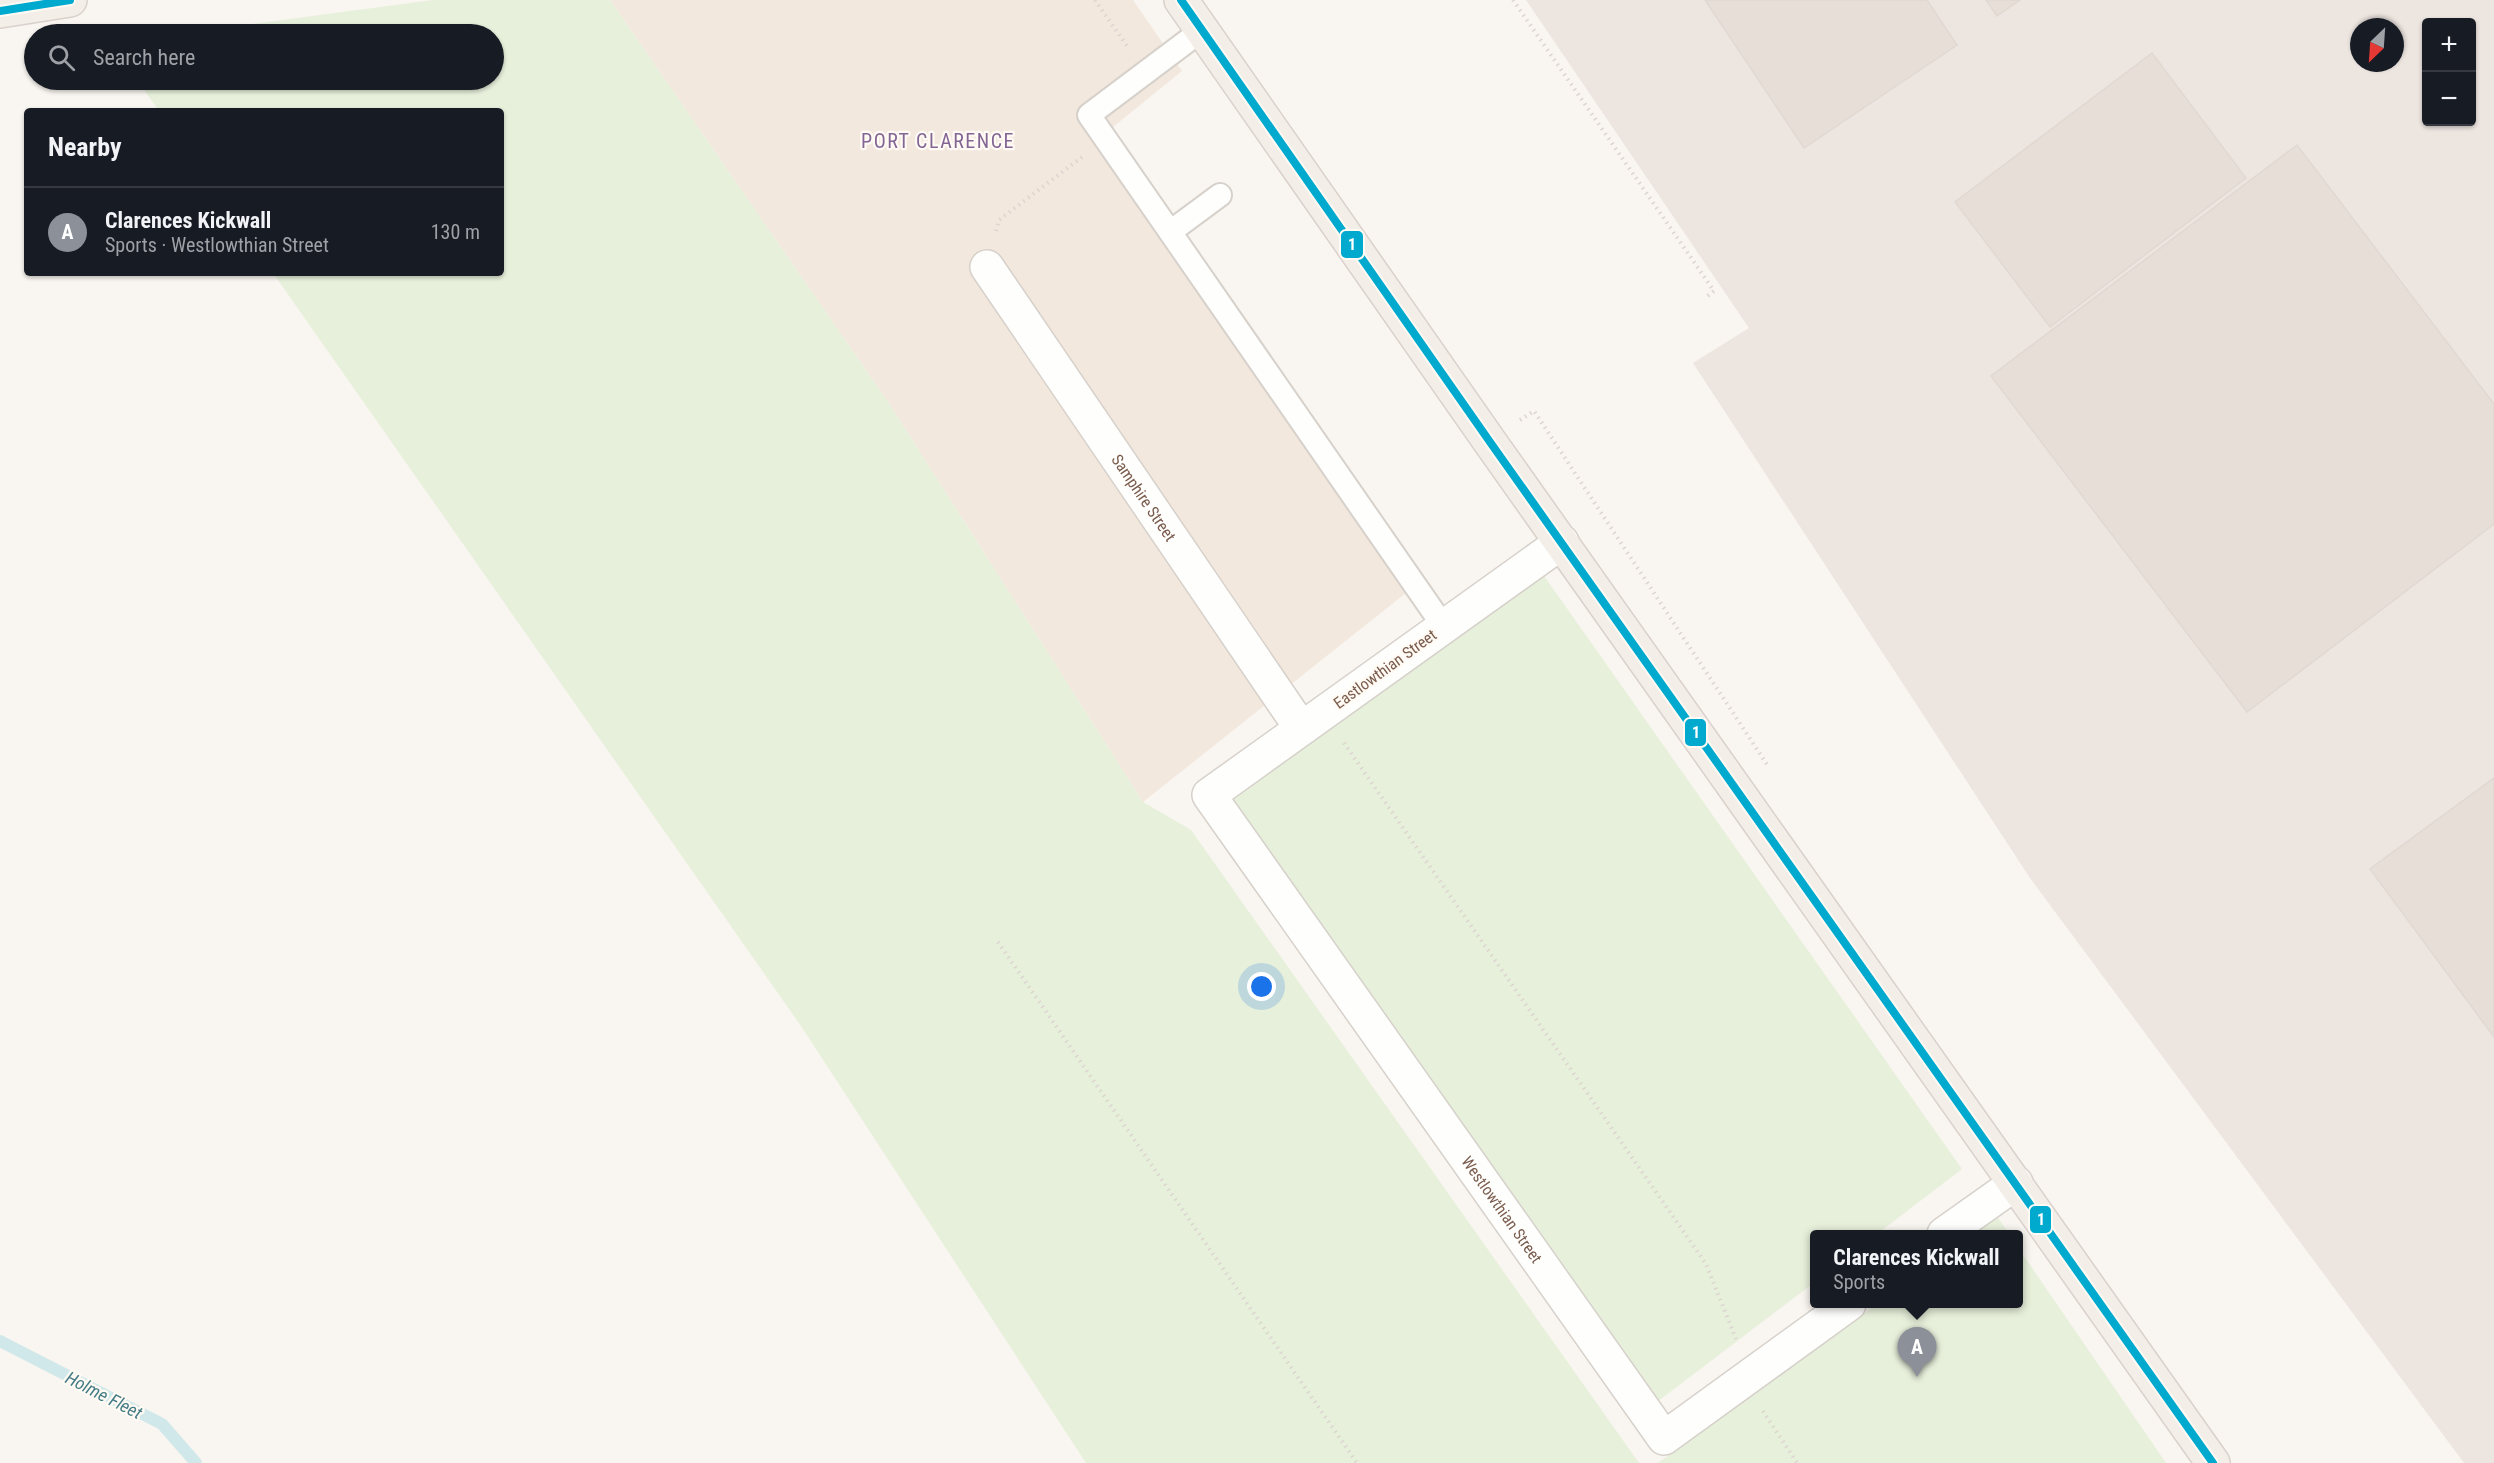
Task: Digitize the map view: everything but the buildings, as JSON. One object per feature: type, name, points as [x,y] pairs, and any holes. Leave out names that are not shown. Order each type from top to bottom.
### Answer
[{"type":"main road","points":[[0,10],[70,0]]},
{"type":"main road","points":[[1181,0],[2213,1463]]},
{"type":"street","name":"Samphire Street","points":[[987,267],[1312,721]]},
{"type":"street","name":"Eastlowthian Street","points":[[1209,795],[1562,543]]},
{"type":"street","name":"Westlowthian Street","points":[[1209,795],[1664,1438],[1843,1308]]},
{"type":"street","points":[[1950,1230],[2016,1183]]},
{"type":"lane","points":[[1202,30],[1089,115],[1444,627]]},
{"type":"lane","points":[[1170,232],[1221,195]]},
{"type":"path","points":[[1095,0],[1146,72]]},
{"type":"path","points":[[1513,0],[1714,291],[1705,298]]},
{"type":"path","points":[[987,267],[999,220],[1106,139]]},
{"type":"path","points":[[1312,721],[1706,1264],[1750,1375],[1757,1401],[1797,1463]]},
{"type":"path","points":[[998,942],[1357,1463]]},
{"type":"shaded area","points":[[610,0],[1133,0],[1182,71],[1108,131],[1416,585],[1143,802],[888,402]]},
{"type":"shaded area","points":[[1526,0],[2494,0],[2494,1463],[2464,1463],[2030,878],[1693,363],[1749,328]]},
{"type":"green space","points":[[433,0],[610,0],[888,402],[1143,802],[1191,830],[1639,1463],[1086,1463],[801,1026],[275,276],[504,276],[504,108],[157,108],[144,90],[504,90],[504,24],[252,24]]},
{"type":"green space","points":[[1542,573],[1962,1169],[1882,1230],[1810,1230],[1810,1286],[1657,1402],[1223,786]]},
{"type":"green space","points":[[1997,1216],[2006,1230],[1978,1230]]},
{"type":"green space","points":[[2023,1255],[2166,1463],[1658,1463],[1871,1308],[2023,1308]]},
{"type":"waterway","name":"Holme Fleet","points":[[0,1341],[162,1424],[196,1463]]},
{"type":"transit line","name":"1","points":[[0,11],[70,0]]},
{"type":"transit line","name":"1","points":[[1181,0],[1490,442],[2213,1463]]},
{"type":"place","name":"Clarences Kickwall","points":[[1917,1377]]},
{"type":"district","name":"PORT CLARENCE","points":[[938,141]]}]
